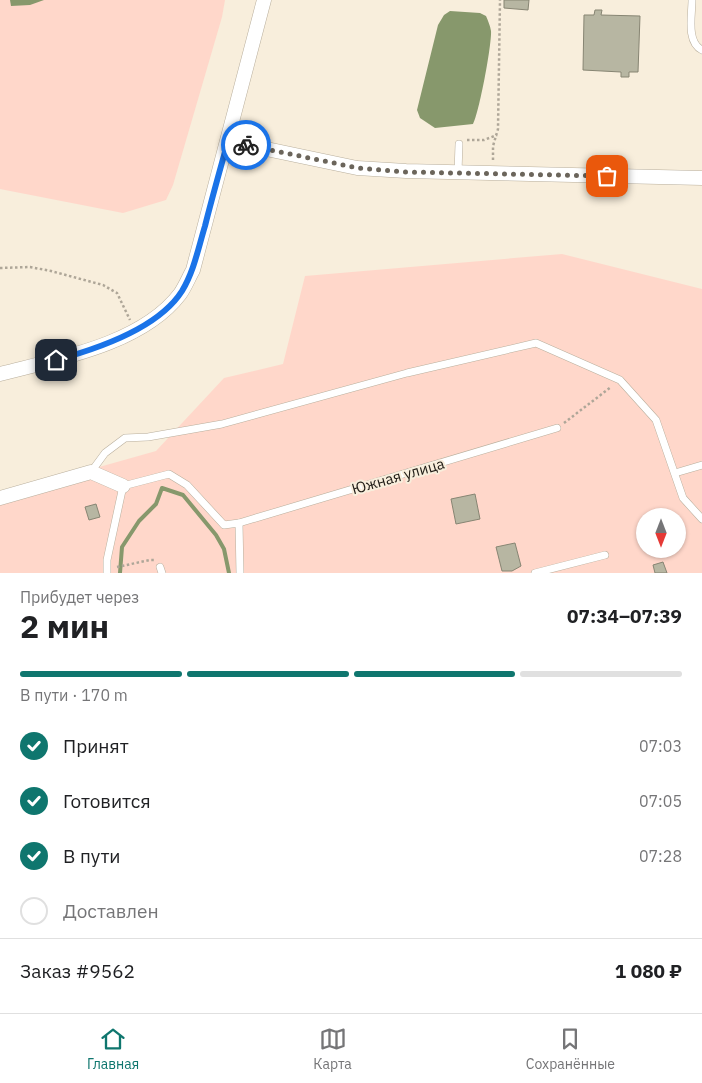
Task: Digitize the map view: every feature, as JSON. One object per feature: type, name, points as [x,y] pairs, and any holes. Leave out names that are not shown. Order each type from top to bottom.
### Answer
[{"type":"street","points":[[0,374],[75,355],[135,330],[151,321],[168,307],[181,292],[193,270],[264,0]]},
{"type":"street","points":[[228,141],[358,168],[406,172],[702,178]]},
{"type":"street","points":[[0,498],[91,472],[123,486]]},
{"type":"lane","points":[[692,0],[692,37],[694,44],[702,50]]},
{"type":"lane","points":[[458,172],[459,144]]},
{"type":"lane","points":[[91,472],[105,453],[125,438],[148,437],[222,424],[407,373],[536,343],[620,380],[656,420],[683,498],[702,520]]},
{"type":"lane","name":"Южная улица","points":[[240,523],[557,428]]},
{"type":"lane","points":[[675,473],[702,465]]},
{"type":"lane","points":[[110,571],[107,560],[123,486],[169,474],[188,485],[224,525],[240,523],[240,573]]},
{"type":"lane","points":[[535,573],[605,555]]},
{"type":"path","points":[[493,173],[493,146],[497,135],[500,80],[500,0]]},
{"type":"path","points":[[459,144],[463,140],[484,140],[497,135]]},
{"type":"path","points":[[0,268],[30,267],[51,270],[103,285],[117,293],[135,330]]},
{"type":"path","points":[[557,428],[620,380]]},
{"type":"path","points":[[110,571],[129,564],[156,560],[161,570]]},
{"type":"shaded area","points":[[0,0],[225,0],[222,17],[173,185],[166,200],[123,213],[0,189]]},
{"type":"shaded area","points":[[10,0],[44,0],[30,5],[11,6]]},
{"type":"shaded area","points":[[450,11],[480,13],[486,16],[491,31],[489,50],[482,94],[473,124],[435,128],[420,118],[417,110],[438,25],[444,15]]},
{"type":"shaded area","points":[[562,254],[702,289],[702,573],[0,573],[0,495],[156,451],[224,378],[283,364],[305,276]]},
{"type":"building","points":[[504,0],[529,0],[528,10],[504,8]]},
{"type":"building","points":[[595,10],[602,10],[601,15],[640,16],[638,72],[629,72],[629,77],[621,77],[621,72],[583,70],[584,15],[594,15]]},
{"type":"building","points":[[475,494],[480,519],[456,524],[451,499]]},
{"type":"building","points":[[96,504],[100,517],[89,520],[85,507]]},
{"type":"building","points":[[515,543],[521,566],[512,571],[502,571],[496,547]]},
{"type":"building","points":[[663,562],[667,573],[655,573],[653,565]]},
{"type":"waterway","points":[[120,573],[122,547],[139,521],[156,504],[162,488],[183,495],[216,535],[224,549],[229,573]]},
{"type":"way so far","points":[[246,145],[358,168],[406,172],[607,176]]},
{"type":"route","points":[[56,360],[75,355],[135,330],[151,321],[168,307],[181,292],[193,270],[228,141],[246,145]]}]
